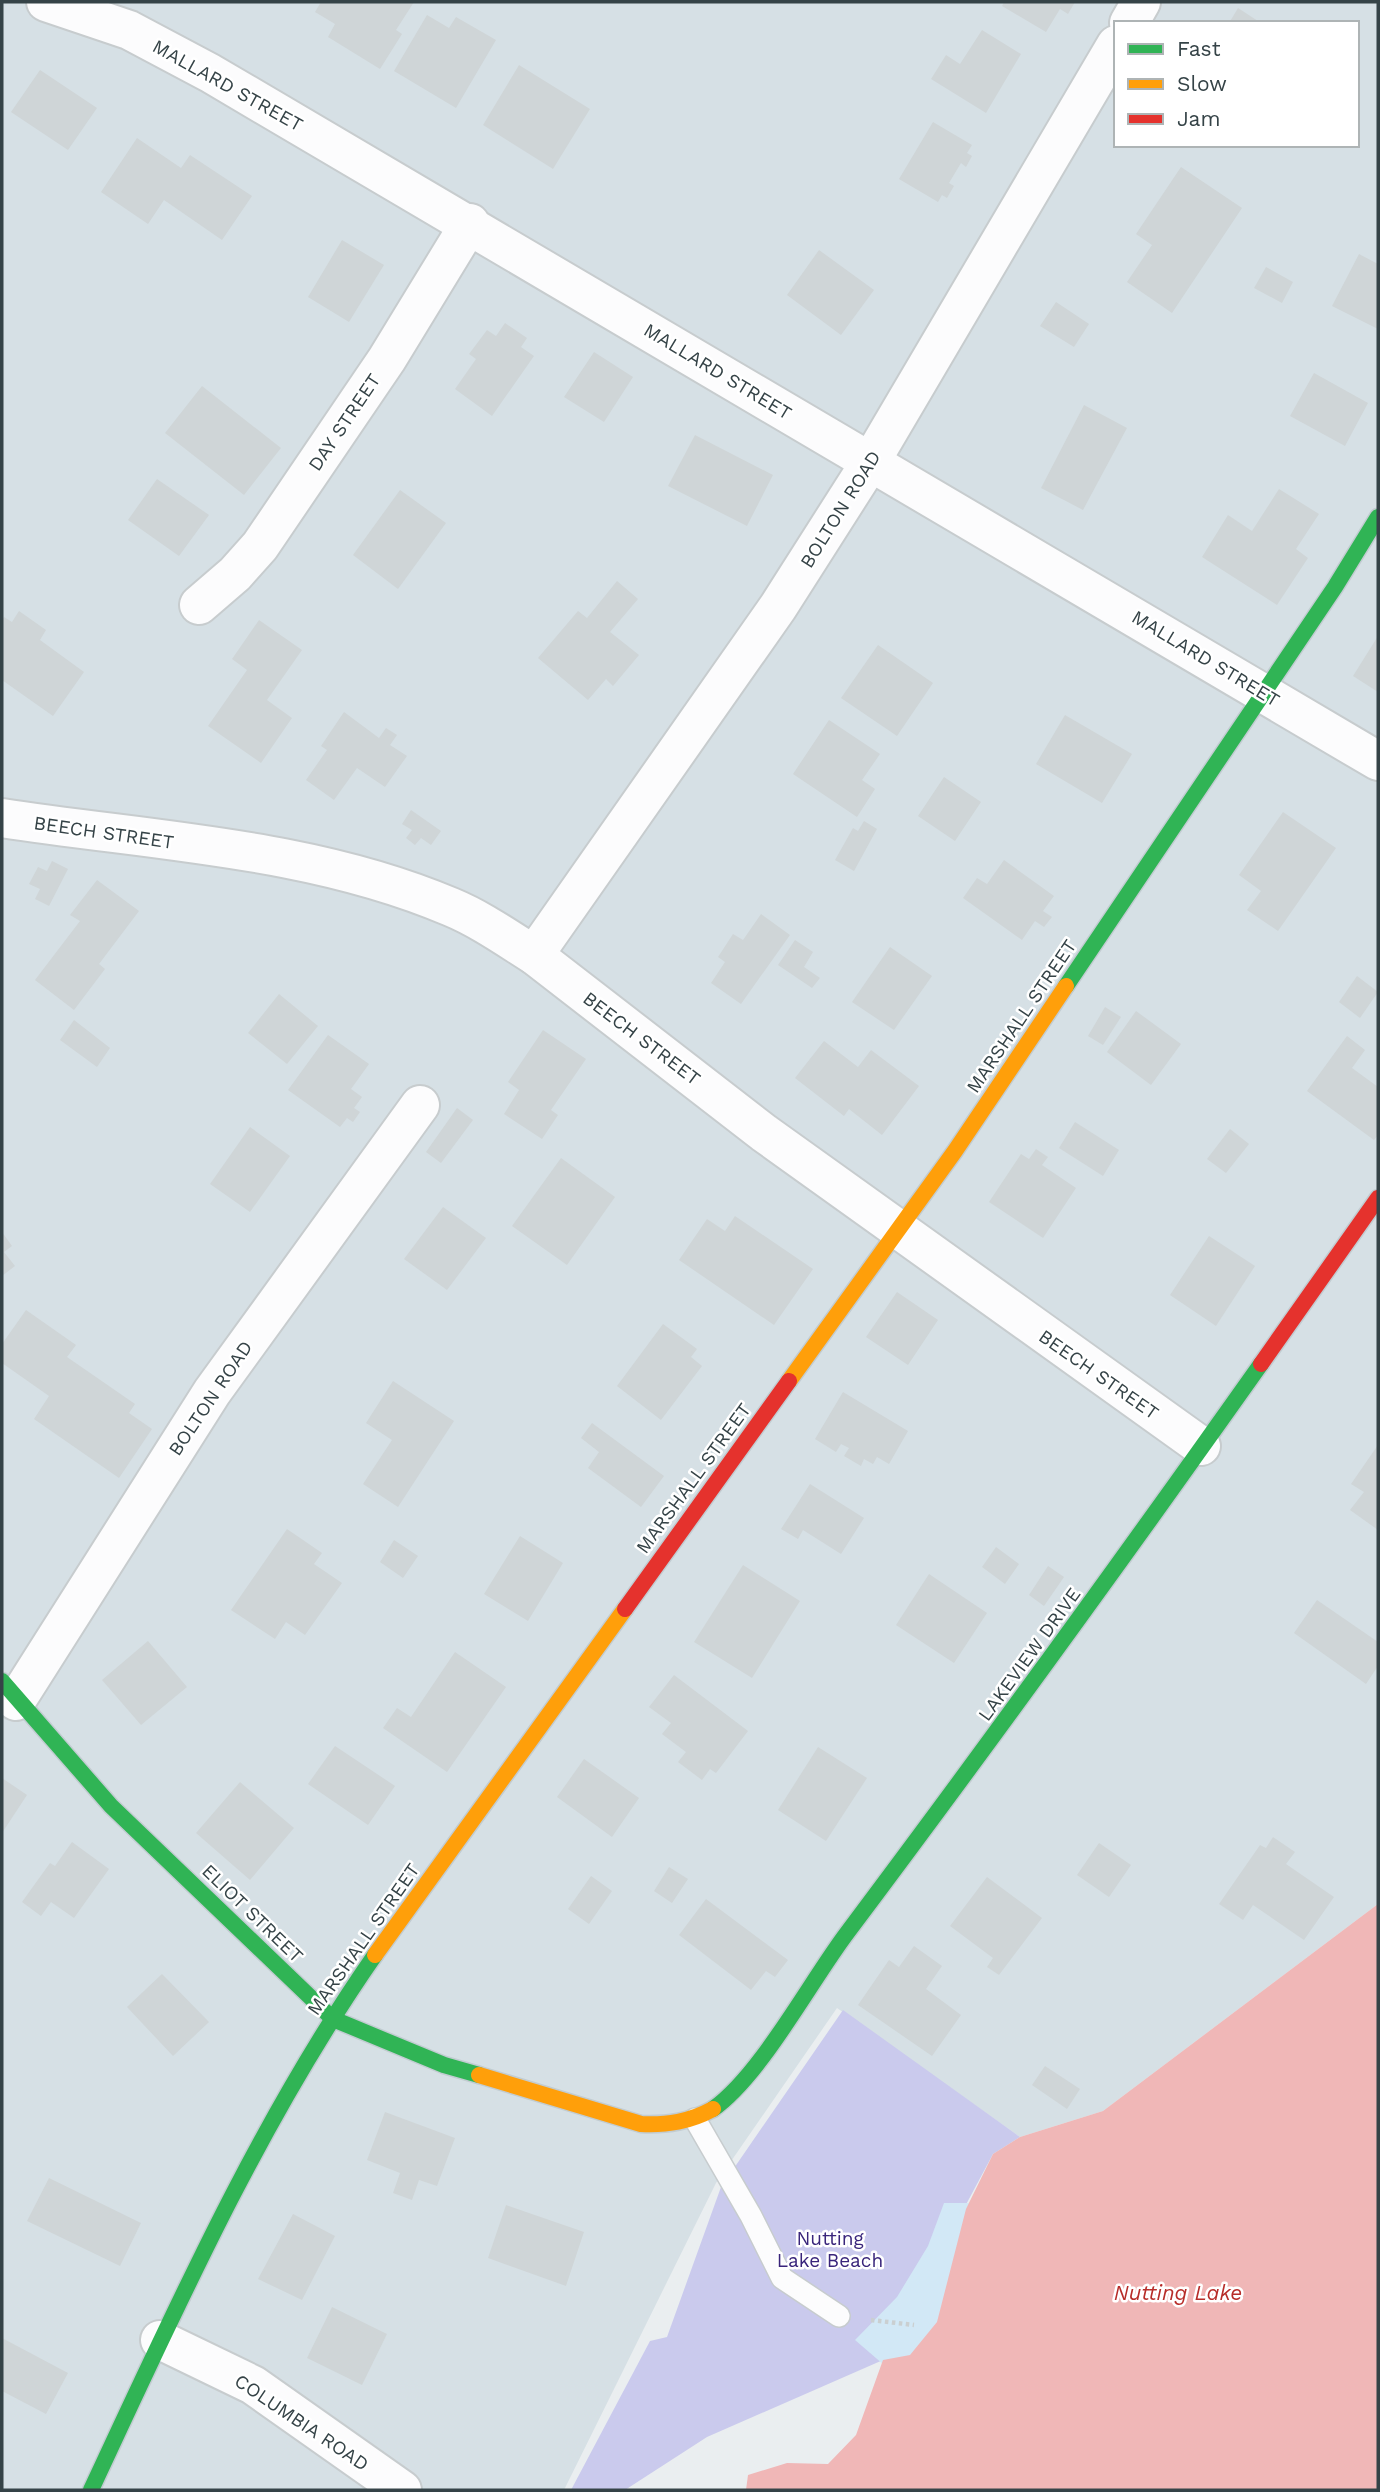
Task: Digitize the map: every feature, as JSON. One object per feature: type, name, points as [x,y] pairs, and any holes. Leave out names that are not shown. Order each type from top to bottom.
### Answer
[{"type":"street","name":"MALLARD STREET","points":[[47,2],[138,16],[210,73],[470,223],[1378,761]]},
{"type":"street","points":[[1130,21],[1141,2]]},
{"type":"street","name":"BOLTON ROAD","points":[[534,955],[729,681],[871,461],[1114,48]]},
{"type":"street","name":"DAY STREET","points":[[199,605],[235,575],[260,546],[387,359],[470,223]]},
{"type":"street","name":"MARSHALL STREET","points":[[91,2490],[220,2215],[332,2019],[955,1151],[1335,587],[1378,517]]},
{"type":"street","name":"BEECH STREET","points":[[2,818],[220,848],[345,873],[452,907],[534,955],[764,1133],[1200,1446]]},
{"type":"street","name":"BOLTON ROAD","points":[[9,1691],[212,1392],[419,1105]]},
{"type":"street","name":"LAKEVIEW DRIVE","points":[[695,2119],[716,2107],[748,2075],[836,1948],[1058,1651],[1200,1446],[1378,1198]]},
{"type":"street","name":"ELIOT STREET","points":[[9,1691],[111,1806],[332,2019],[444,2065],[641,2124],[666,2125],[695,2119]]},
{"type":"street","name":"COLUMBIA ROAD","points":[[160,2340],[253,2385],[402,2490]]},
{"type":"lane","points":[[695,2119],[751,2216],[782,2278],[839,2316]]},
{"type":"path","points":[[839,2316],[914,2325]]},
{"type":"shaded area","points":[[2,2],[1378,2],[1378,1904],[1103,2111],[1020,2137],[837,2008],[716,2183],[564,2490],[2,2490]]},
{"type":"green space","name":"Nutting Lake Beach","points":[[843,2010],[1020,2137],[993,2154],[883,2360],[707,2437],[625,2490],[571,2490],[650,2341],[667,2337],[721,2187]]},
{"type":"sand","points":[[944,2203],[977,2203],[949,2329],[891,2371],[855,2340],[897,2297],[928,2246]]},
{"type":"water","name":"Nutting Lake","points":[[1378,1904],[1378,2490],[746,2490],[748,2475],[787,2463],[828,2464],[856,2435],[883,2360],[910,2355],[937,2322],[966,2209],[993,2154],[1020,2137],[1103,2111]]},
{"type":"building","points":[[321,2],[414,2],[396,30],[402,34],[380,69],[328,37],[335,24],[315,12]]},
{"type":"building","points":[[1004,2],[1075,2],[1068,14],[1060,9],[1046,32],[1002,6]]},
{"type":"building","points":[[1238,8],[1258,21],[1230,21]]},
{"type":"building","points":[[427,15],[449,28],[456,17],[496,40],[456,108],[394,71]]},
{"type":"building","points":[[982,30],[1021,54],[986,113],[931,79],[946,55],[960,64]]},
{"type":"building","points":[[519,65],[590,109],[553,169],[483,125]]},
{"type":"building","points":[[40,70],[97,108],[68,150],[11,112]]},
{"type":"building","points":[[933,122],[972,145],[967,153],[972,156],[966,167],[961,163],[949,183],[954,186],[947,198],[942,195],[938,202],[899,179]]},
{"type":"building","points":[[137,138],[181,168],[190,155],[252,196],[222,240],[164,200],[148,224],[101,192]]},
{"type":"building","points":[[1181,167],[1242,208],[1172,313],[1127,282],[1152,245],[1136,234]]},
{"type":"building","points":[[342,240],[384,265],[349,322],[308,297]]},
{"type":"building","points":[[819,250],[874,290],[841,335],[787,295]]},
{"type":"building","points":[[1359,254],[1378,264],[1378,329],[1332,306]]},
{"type":"building","points":[[1266,267],[1293,282],[1282,303],[1254,288]]},
{"type":"building","points":[[1056,302],[1089,324],[1074,347],[1040,326]]},
{"type":"building","points":[[505,323],[527,338],[521,347],[534,356],[492,416],[455,389],[476,359],[469,354],[487,330],[496,336]]},
{"type":"building","points":[[594,352],[633,377],[604,422],[564,397]]},
{"type":"building","points":[[1314,373],[1368,403],[1345,446],[1290,416]]},
{"type":"building","points":[[202,386],[281,448],[244,495],[165,433]]},
{"type":"building","points":[[1084,405],[1127,428],[1083,510],[1041,488]]},
{"type":"building","points":[[695,435],[773,475],[747,526],[668,486]]},
{"type":"building","points":[[157,479],[209,515],[179,556],[128,520]]},
{"type":"building","points":[[1279,489],[1319,514],[1296,549],[1308,558],[1277,605],[1202,557],[1228,515],[1252,531]]},
{"type":"building","points":[[400,490],[446,523],[398,589],[353,555]]},
{"type":"building","points":[[617,581],[638,599],[610,632],[639,655],[613,686],[606,679],[588,700],[538,658],[578,611],[587,618]]},
{"type":"building","points":[[19,611],[46,630],[40,640],[84,672],[53,716],[2,680],[2,620],[4,617],[12,622]]},
{"type":"building","points":[[259,620],[302,650],[267,700],[292,718],[261,763],[208,726],[247,670],[232,659]]},
{"type":"building","points":[[1378,636],[1378,692],[1353,676]]},
{"type":"building","points":[[878,645],[933,683],[897,736],[841,698]]},
{"type":"building","points":[[344,712],[379,738],[386,728],[397,735],[390,745],[407,756],[385,787],[357,768],[334,800],[306,780],[327,750],[321,746]]},
{"type":"building","points":[[1065,715],[1132,754],[1102,803],[1036,764]]},
{"type":"building","points":[[829,720],[880,754],[862,780],[875,789],[857,817],[793,774]]},
{"type":"building","points":[[944,777],[981,802],[955,841],[918,816]]},
{"type":"building","points":[[411,810],[441,831],[431,845],[421,838],[415,845],[406,838],[412,830],[402,824]]},
{"type":"building","points":[[1283,812],[1336,848],[1278,931],[1247,910],[1261,891],[1239,875]]},
{"type":"building","points":[[864,821],[877,829],[854,871],[835,860],[853,828],[858,831]]},
{"type":"building","points":[[1004,860],[1054,896],[1043,911],[1052,917],[1044,927],[1035,921],[1022,940],[963,898],[977,878],[987,884]]},
{"type":"building","points":[[52,861],[68,869],[49,906],[35,899],[40,889],[29,884],[38,867],[47,871]]},
{"type":"building","points":[[97,880],[139,911],[99,964],[105,969],[74,1010],[35,980],[80,921],[70,915]]},
{"type":"building","points":[[761,914],[790,935],[741,1004],[711,983],[725,962],[718,957],[733,934],[743,940]]},
{"type":"building","points":[[795,940],[813,952],[804,967],[820,978],[812,988],[778,965]]},
{"type":"building","points":[[890,947],[932,976],[894,1030],[852,1002]]},
{"type":"building","points":[[1357,976],[1378,992],[1360,1018],[1339,1002]]},
{"type":"building","points":[[279,994],[318,1026],[287,1064],[248,1033]]},
{"type":"building","points":[[1105,1007],[1121,1017],[1103,1045],[1088,1036]]},
{"type":"building","points":[[1136,1011],[1181,1044],[1151,1085],[1107,1052]]},
{"type":"building","points":[[74,1020],[110,1048],[97,1067],[60,1040]]},
{"type":"building","points":[[543,1030],[586,1059],[551,1110],[558,1115],[542,1139],[504,1114],[519,1090],[508,1082]]},
{"type":"building","points":[[328,1035],[369,1064],[351,1089],[362,1097],[354,1108],[360,1112],[353,1122],[347,1118],[340,1127],[288,1090]]},
{"type":"building","points":[[1347,1036],[1365,1050],[1352,1068],[1378,1087],[1378,1135],[1374,1140],[1307,1091]]},
{"type":"building","points":[[824,1041],[858,1067],[871,1050],[919,1086],[882,1135],[849,1109],[844,1116],[795,1078]]},
{"type":"building","points":[[457,1108],[473,1120],[441,1163],[426,1152]]},
{"type":"building","points":[[1075,1122],[1119,1150],[1103,1176],[1059,1148]]},
{"type":"building","points":[[250,1127],[290,1156],[250,1212],[210,1184]]},
{"type":"building","points":[[1230,1129],[1249,1144],[1226,1173],[1207,1159]]},
{"type":"building","points":[[1036,1149],[1048,1157],[1042,1165],[1076,1188],[1043,1238],[989,1202],[1021,1154],[1029,1159]]},
{"type":"building","points":[[561,1158],[615,1197],[567,1265],[512,1226]]},
{"type":"building","points":[[443,1207],[486,1238],[447,1290],[404,1259]]},
{"type":"building","points":[[735,1216],[813,1269],[774,1325],[679,1260],[707,1219],[725,1231]]},
{"type":"building","points":[[2,1232],[12,1246],[4,1252],[15,1266],[2,1276]]},
{"type":"building","points":[[1209,1236],[1255,1266],[1216,1326],[1170,1295]]},
{"type":"building","points":[[897,1292],[938,1320],[908,1365],[866,1337]]},
{"type":"building","points":[[26,1310],[76,1345],[67,1357],[135,1404],[129,1413],[152,1429],[119,1478],[34,1419],[49,1396],[2,1363],[2,1344]]},
{"type":"building","points":[[663,1324],[697,1349],[691,1357],[702,1366],[661,1420],[617,1386]]},
{"type":"building","points":[[393,1381],[454,1421],[398,1507],[363,1484],[392,1440],[366,1423]]},
{"type":"building","points":[[843,1392],[908,1431],[889,1464],[877,1457],[873,1464],[864,1459],[861,1466],[844,1456],[849,1448],[841,1444],[836,1452],[815,1439]]},
{"type":"building","points":[[592,1423],[664,1476],[641,1507],[588,1468],[599,1452],[581,1438]]},
{"type":"building","points":[[1378,1445],[1378,1530],[1350,1510],[1364,1492],[1351,1484]]},
{"type":"building","points":[[810,1484],[864,1518],[841,1554],[803,1530],[798,1539],[781,1529]]},
{"type":"building","points":[[287,1529],[322,1553],[314,1564],[342,1583],[305,1635],[286,1622],[275,1639],[231,1610]]},
{"type":"building","points":[[520,1536],[563,1563],[528,1621],[484,1594]]},
{"type":"building","points":[[394,1540],[418,1556],[403,1578],[380,1562]]},
{"type":"building","points":[[996,1547],[1019,1564],[1005,1584],[982,1567]]},
{"type":"building","points":[[743,1565],[800,1601],[752,1678],[694,1642]]},
{"type":"building","points":[[1048,1566],[1064,1577],[1044,1606],[1029,1595]]},
{"type":"building","points":[[929,1574],[987,1613],[954,1663],[896,1625]]},
{"type":"building","points":[[1317,1600],[1378,1642],[1378,1666],[1366,1684],[1294,1633]]},
{"type":"building","points":[[148,1641],[187,1687],[141,1725],[102,1680]]},
{"type":"building","points":[[455,1652],[506,1687],[447,1772],[383,1728],[397,1708],[411,1717]]},
{"type":"building","points":[[674,1675],[748,1731],[716,1773],[710,1769],[702,1780],[678,1762],[686,1752],[662,1734],[671,1723],[649,1707]]},
{"type":"building","points":[[335,1746],[395,1786],[368,1825],[308,1784]]},
{"type":"building","points":[[818,1747],[867,1778],[826,1841],[778,1810]]},
{"type":"building","points":[[584,1759],[639,1798],[612,1837],[557,1797]]},
{"type":"building","points":[[2,1778],[27,1795],[2,1833]]},
{"type":"building","points":[[240,1782],[294,1828],[250,1880],[196,1833]]},
{"type":"building","points":[[1273,1837],[1295,1852],[1286,1864],[1334,1897],[1304,1940],[1253,1905],[1243,1920],[1219,1904],[1260,1845],[1266,1848]]},
{"type":"building","points":[[72,1842],[109,1869],[74,1918],[51,1902],[41,1916],[22,1902],[50,1863],[55,1866]]},
{"type":"building","points":[[1099,1843],[1131,1865],[1109,1897],[1077,1875]]},
{"type":"building","points":[[669,1867],[688,1879],[672,1903],[654,1891]]},
{"type":"building","points":[[591,1876],[612,1891],[589,1924],[568,1909]]},
{"type":"building","points":[[987,1877],[1042,1918],[999,1975],[987,1967],[993,1958],[950,1926]]},
{"type":"building","points":[[706,1899],[788,1960],[775,1977],[766,1971],[751,1990],[679,1935]]},
{"type":"building","points":[[914,1946],[942,1966],[926,1989],[961,2015],[932,2056],[858,2005],[889,1960],[899,1967]]},
{"type":"building","points":[[162,1974],[209,2022],[173,2056],[127,2007]]},
{"type":"building","points":[[1045,2066],[1080,2089],[1067,2109],[1032,2085]]},
{"type":"building","points":[[385,2112],[455,2138],[437,2186],[419,2180],[412,2200],[393,2193],[400,2173],[367,2160]]},
{"type":"building","points":[[49,2178],[141,2223],[120,2266],[27,2221]]},
{"type":"building","points":[[506,2205],[584,2232],[566,2286],[488,2258]]},
{"type":"building","points":[[293,2214],[335,2236],[302,2300],[258,2279]]},
{"type":"building","points":[[332,2307],[387,2334],[362,2385],[307,2358]]},
{"type":"building","points":[[2,2338],[68,2373],[46,2414],[2,2391]]},
{"type":"traffic: fast","points":[[1066,986],[1335,587],[1378,517]]},
{"type":"traffic: fast","points":[[713,2109],[731,2094],[767,2051],[847,1933],[1056,1650],[1261,1364]]},
{"type":"traffic: fast","points":[[2,1681],[111,1806],[333,2019],[444,2065],[479,2075]]},
{"type":"traffic: fast","points":[[91,2490],[188,2284],[257,2149],[333,2018],[375,1955]]},
{"type":"traffic: slow","points":[[789,1381],[955,1151],[1066,986]]},
{"type":"traffic: slow","points":[[375,1955],[625,1609]]},
{"type":"traffic: slow","points":[[479,2075],[641,2124],[678,2122],[713,2109]]},
{"type":"traffic: jam","points":[[1261,1364],[1378,1198]]},
{"type":"traffic: jam","points":[[625,1609],[789,1381]]}]
